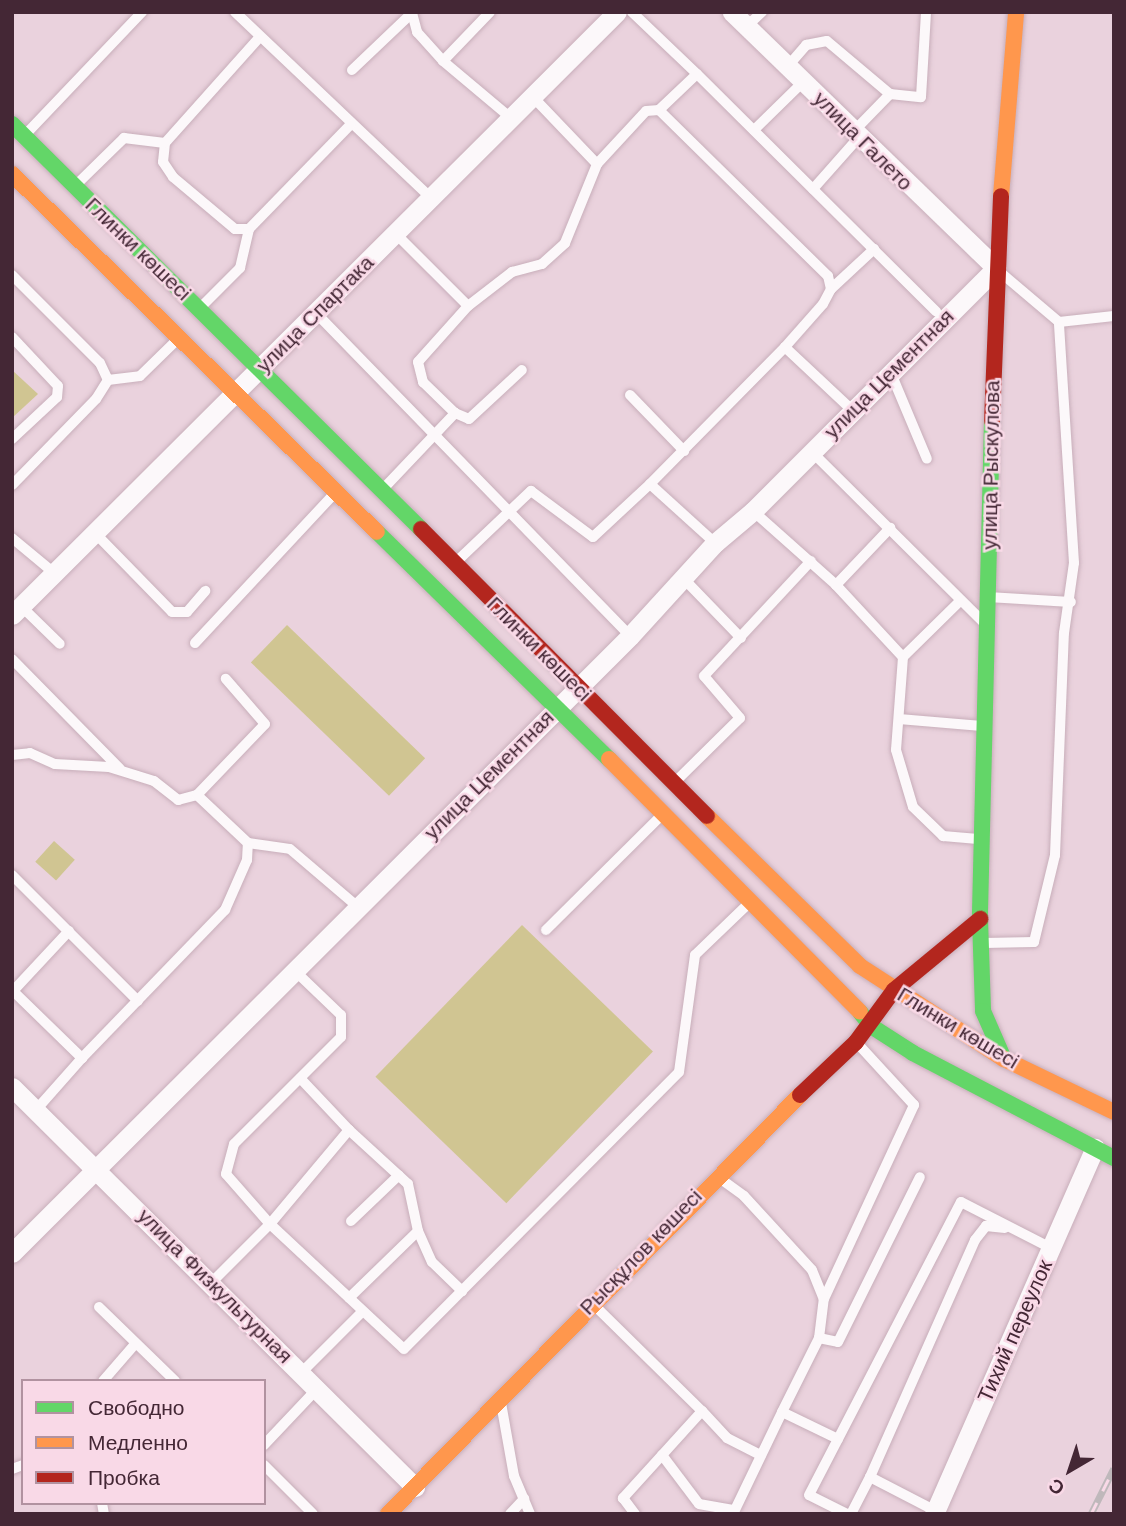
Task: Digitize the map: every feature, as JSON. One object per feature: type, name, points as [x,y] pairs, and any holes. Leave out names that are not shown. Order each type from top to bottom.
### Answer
[{"type":"main road","name":"улица Рыскулова","points":[[1004,1059],[983,1011],[980,919],[996,268],[1016,12]]},
{"type":"main road","name":"Глинки көшесі","points":[[12,124],[199,309],[262,366],[576,687],[860,966],[1004,1059],[1114,1112]]},
{"type":"main road","name":"Глинки көшесі","points":[[17,179],[236,391],[839,986],[871,1026],[913,1053],[1114,1158]]},
{"type":"main road","points":[[894,990],[980,919]]},
{"type":"main road","name":"Рысқұлов көшесі","points":[[388,1514],[716,1175],[856,1042],[871,1026],[894,990]]},
{"type":"street","name":"улица Спартака","points":[[17,611],[617,12]]},
{"type":"street","name":"улица Галето","points":[[732,12],[996,268]]},
{"type":"street","name":"улица Цементная","points":[[12,1253],[630,636],[715,542],[753,511],[890,370],[996,268]]},
{"type":"street","name":"улица Физкультурная","points":[[12,1087],[415,1487]]},
{"type":"street","name":"Тихий переулок","points":[[935,1513],[1095,1148]]},
{"type":"lane","points":[[25,136],[142,12]]},
{"type":"lane","points":[[235,12],[350,125],[430,197]]},
{"type":"lane","points":[[443,61],[490,12]]},
{"type":"lane","points":[[632,12],[936,311]]},
{"type":"lane","points":[[747,26],[762,12]]},
{"type":"lane","points":[[788,66],[806,46],[827,41],[890,94],[921,97],[926,12]]},
{"type":"lane","points":[[352,70],[412,13],[417,32],[443,61],[511,118]]},
{"type":"lane","points":[[249,229],[235,229],[173,177],[163,162],[164,143],[260,38]]},
{"type":"lane","points":[[522,370],[469,419],[455,413],[424,382],[418,362],[468,306],[512,272],[542,264],[565,243],[597,164],[646,111],[659,110],[697,74]]},
{"type":"lane","points":[[754,130],[803,82]]},
{"type":"lane","points":[[813,189],[890,94]]},
{"type":"lane","points":[[532,95],[597,164]]},
{"type":"lane","points":[[659,110],[828,276],[831,289]]},
{"type":"lane","points":[[199,309],[240,268],[249,229],[350,125]]},
{"type":"lane","points":[[74,187],[124,138],[164,143]]},
{"type":"lane","points":[[12,198],[17,179]]},
{"type":"lane","points":[[395,233],[468,306]]},
{"type":"lane","points":[[455,563],[530,491],[593,537],[684,451],[785,347],[823,304],[831,289],[874,249]]},
{"type":"lane","points":[[996,268],[1059,321],[1114,316]]},
{"type":"lane","points":[[12,275],[100,363],[108,380]]},
{"type":"lane","points":[[316,313],[437,433],[630,636]]},
{"type":"lane","points":[[980,943],[1034,942],[1055,855],[1064,633],[1071,602],[1074,563],[1059,321]]},
{"type":"lane","points":[[12,337],[58,386],[57,397],[12,439]]},
{"type":"lane","points":[[108,380],[140,376],[180,337]]},
{"type":"lane","points":[[785,347],[852,410]]},
{"type":"lane","points":[[890,370],[927,459]]},
{"type":"lane","points":[[13,481],[96,399],[108,380]]},
{"type":"lane","points":[[631,395],[684,451]]},
{"type":"lane","points":[[382,489],[455,413]]},
{"type":"lane","points":[[812,452],[987,626]]},
{"type":"lane","points":[[650,484],[715,542]]},
{"type":"lane","points":[[195,643],[336,492]]},
{"type":"lane","points":[[753,511],[836,585],[903,657]]},
{"type":"lane","points":[[836,585],[890,528]]},
{"type":"lane","points":[[95,533],[172,612],[187,612],[205,591]]},
{"type":"lane","points":[[12,538],[54,573]]},
{"type":"lane","points":[[675,782],[740,718],[704,676],[810,561]]},
{"type":"lane","points":[[684,579],[741,638]]},
{"type":"lane","points":[[988,597],[1071,602]]},
{"type":"lane","points":[[961,600],[903,657],[897,751],[913,807],[943,836],[982,839]]},
{"type":"lane","points":[[17,611],[60,644]]},
{"type":"lane","points":[[12,659],[123,772]]},
{"type":"lane","points":[[12,755],[30,753],[55,764],[123,772],[154,781],[178,800],[197,795],[265,723],[226,679]]},
{"type":"lane","points":[[899,719],[985,727]]},
{"type":"lane","points":[[197,795],[248,843],[290,849],[358,907]]},
{"type":"lane","points":[[545,930],[664,813]]},
{"type":"lane","points":[[36,1110],[82,1058],[225,910],[247,860],[248,843]]},
{"type":"lane","points":[[12,875],[138,1000]]},
{"type":"lane","points":[[293,970],[341,1015],[341,1037],[234,1144],[226,1174],[270,1224],[349,1298],[361,1313],[404,1349],[679,1072],[695,955],[752,901]]},
{"type":"lane","points":[[69,931],[13,990],[82,1058]]},
{"type":"lane","points":[[662,1455],[699,1504],[734,1512],[819,1338],[824,1299],[914,1105],[856,1042]]},
{"type":"lane","points":[[300,1078],[349,1130],[408,1184],[418,1231],[432,1262],[462,1291]]},
{"type":"lane","points":[[211,1283],[270,1224],[349,1130]]},
{"type":"lane","points":[[351,1222],[398,1175]]},
{"type":"lane","points":[[716,1175],[744,1196],[812,1270],[824,1299]]},
{"type":"lane","points":[[819,1338],[838,1342],[920,1177]]},
{"type":"lane","points":[[1014,1229],[986,1226],[975,1240],[870,1477],[849,1514],[809,1494],[961,1202],[1014,1229],[1051,1248]]},
{"type":"lane","points":[[349,1298],[418,1231]]},
{"type":"lane","points":[[592,1302],[727,1438],[761,1455]]},
{"type":"lane","points":[[99,1307],[173,1379]]},
{"type":"lane","points":[[302,1372],[361,1313]]},
{"type":"lane","points":[[105,1379],[135,1344]]},
{"type":"lane","points":[[266,1443],[316,1390]]},
{"type":"lane","points":[[500,1397],[514,1476],[530,1514]]},
{"type":"lane","points":[[635,1514],[623,1498],[702,1411]]},
{"type":"lane","points":[[782,1412],[838,1439]]},
{"type":"lane","points":[[266,1467],[313,1514]]},
{"type":"lane","points":[[870,1477],[935,1513]]},
{"type":"lane","points":[[510,1514],[524,1499]]},
{"type":"shaded area","points":[[12,370],[38,394],[12,418]]},
{"type":"shaded area","points":[[287,625],[425,758],[389,796],[251,662]]},
{"type":"shaded area","points":[[54,841],[75,860],[56,881],[35,862]]},
{"type":"shaded area","points":[[522,925],[653,1051],[506,1203],[375,1077]]},
{"type":"railway","points":[[1091,1514],[1114,1468]]},
{"type":"traffic: fast","points":[[12,124],[421,529]]},
{"type":"traffic: fast","points":[[992,421],[980,919],[983,1011],[1004,1059]]},
{"type":"traffic: fast","points":[[377,532],[609,759]]},
{"type":"traffic: fast","points":[[860,1012],[871,1026],[913,1053],[1114,1158]]},
{"type":"traffic: slow","points":[[1001,196],[1016,12]]},
{"type":"traffic: slow","points":[[12,174],[377,532]]},
{"type":"traffic: slow","points":[[609,759],[860,1012]]},
{"type":"traffic: slow","points":[[707,816],[860,966],[1004,1059],[1114,1112]]},
{"type":"traffic: slow","points":[[388,1514],[800,1095]]},
{"type":"traffic: jam","points":[[992,421],[1001,196]]},
{"type":"traffic: jam","points":[[421,529],[707,816]]},
{"type":"traffic: jam","points":[[800,1095],[856,1042],[894,990],[980,919]]}]
